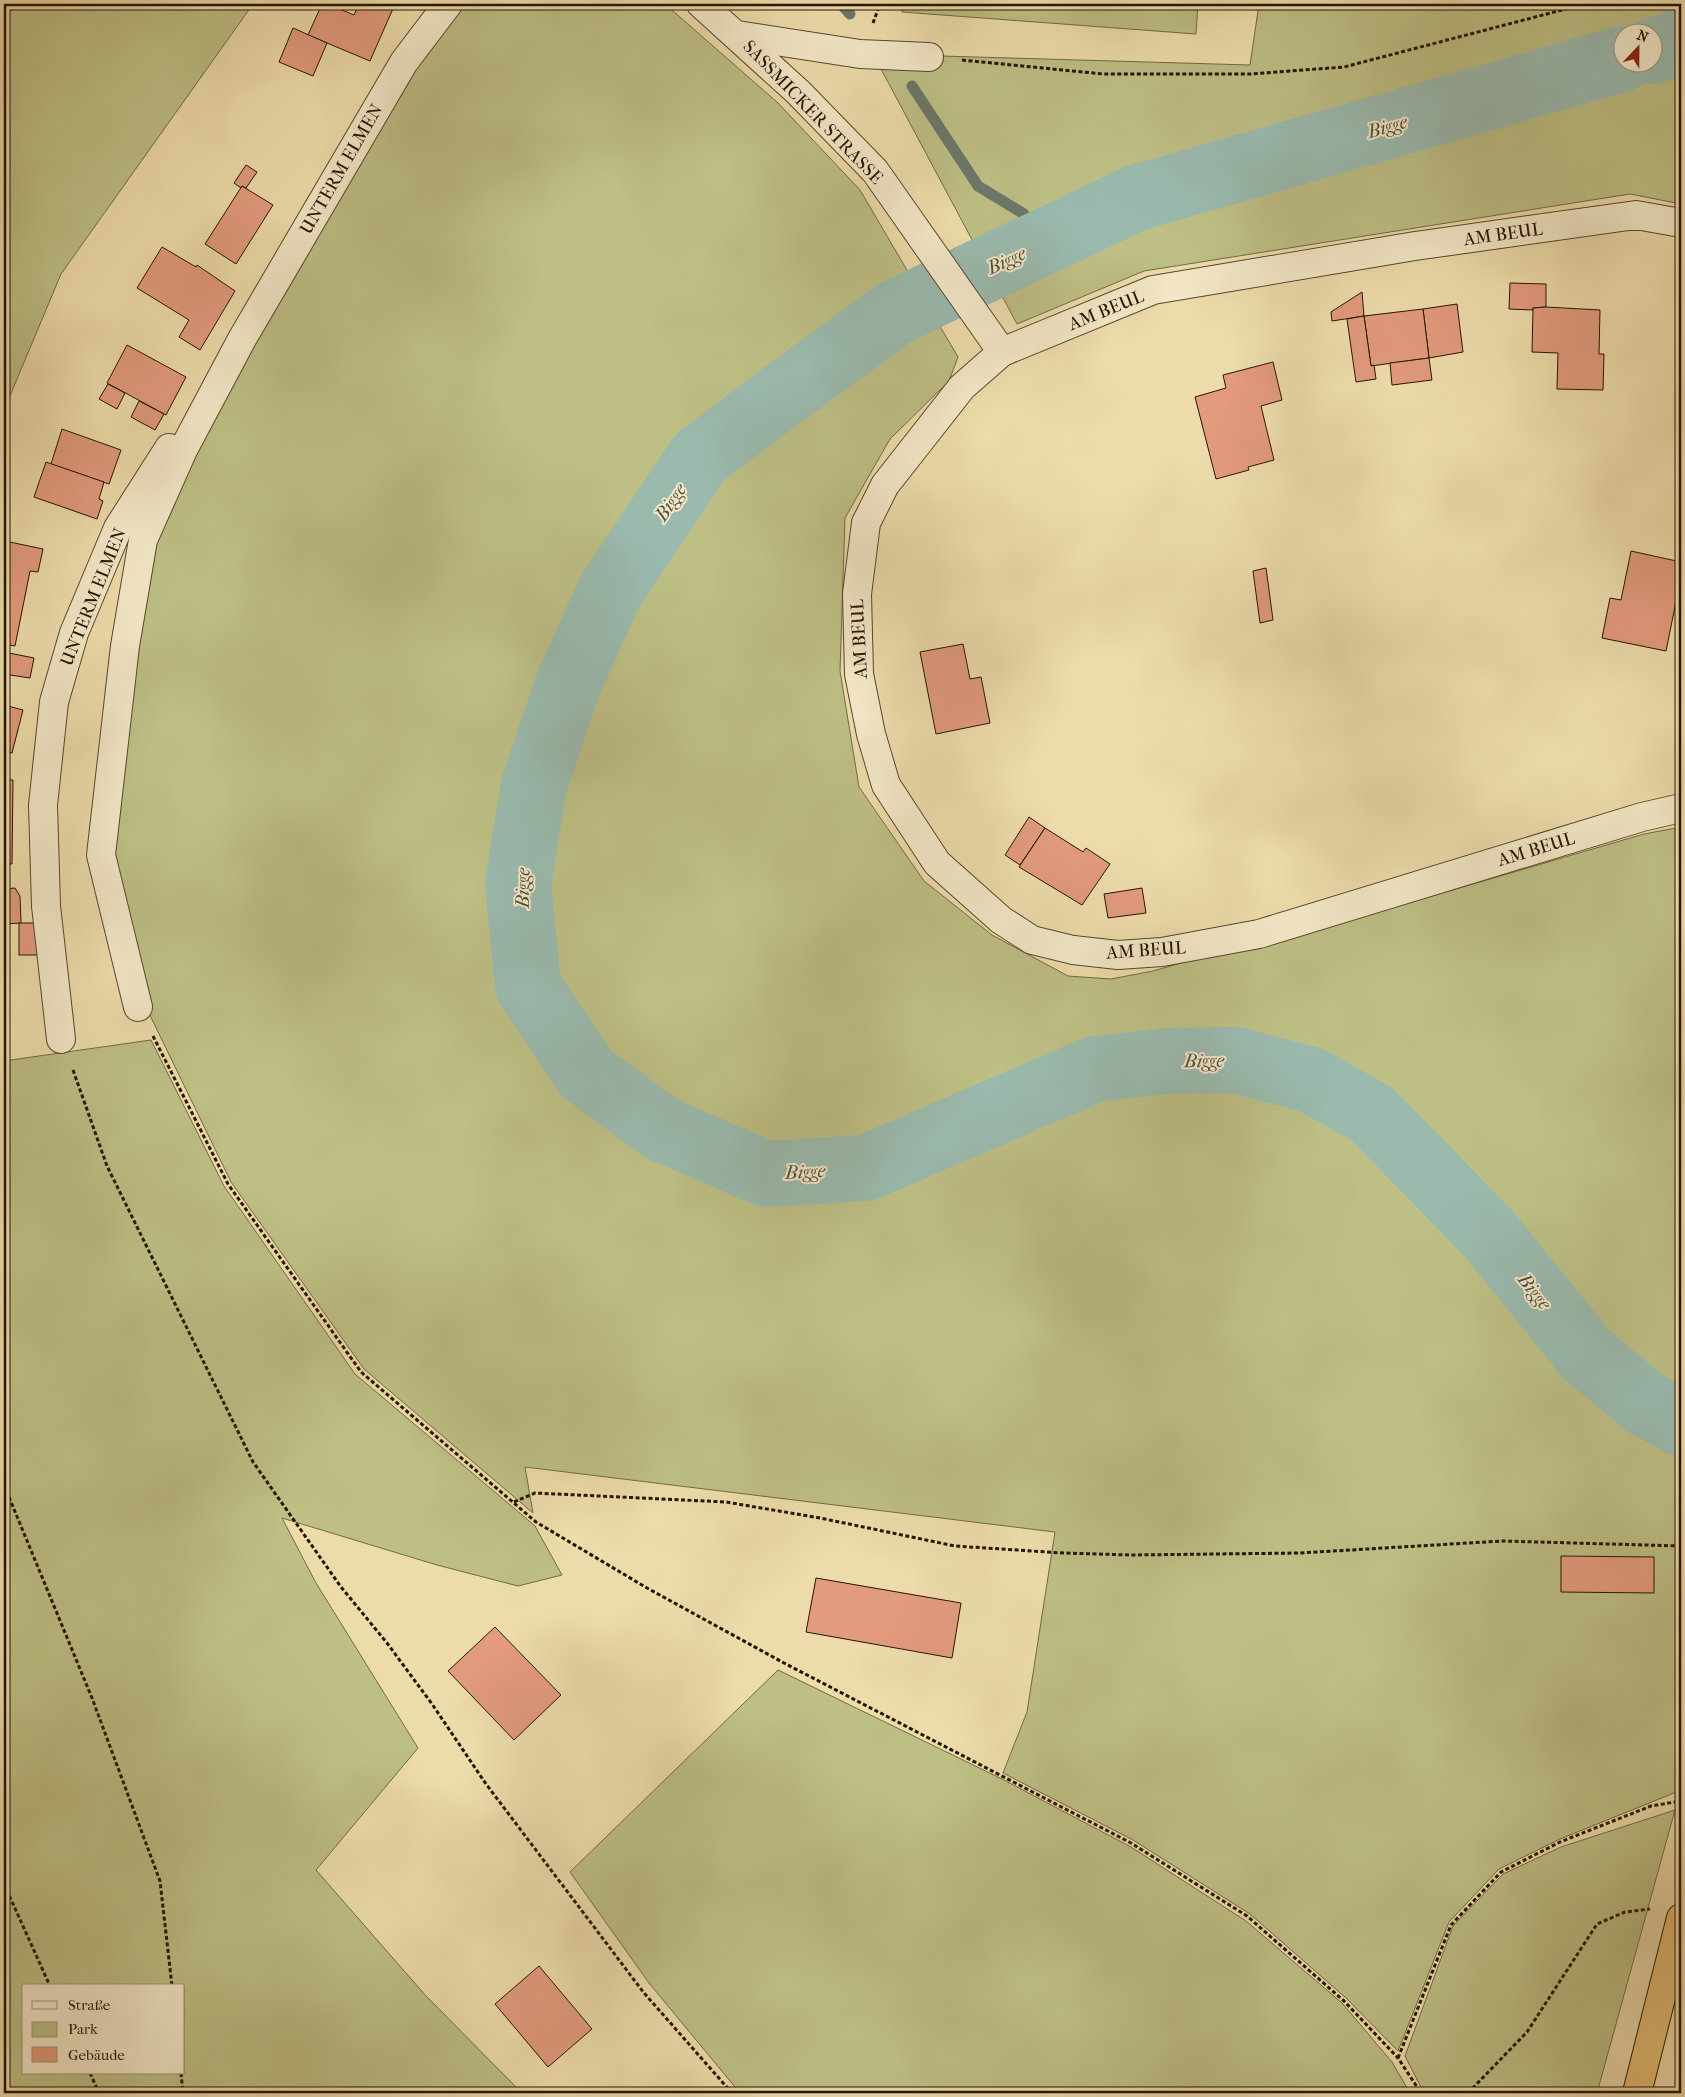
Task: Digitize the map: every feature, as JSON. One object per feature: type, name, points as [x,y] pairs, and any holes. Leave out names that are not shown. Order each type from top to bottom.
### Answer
[{"type":"highway","points":[[1637,2093],[1681,1918]]},
{"type":"street","name":"UNTERM ELMEN","points":[[138,1007],[101,855],[125,646],[143,540],[183,450],[242,338],[404,62],[448,4]]},
{"type":"street","name":"SASSMICKER STRASSE","points":[[702,4],[798,92],[875,171],[1002,352]]},
{"type":"street","points":[[737,35],[860,54],[929,57]]},
{"type":"street","name":"AM BEUL","points":[[1681,223],[1636,215],[1415,246],[1153,290],[1002,352],[962,387],[885,485],[866,523],[857,594],[859,674],[871,734],[886,785],[937,863],[1001,920],[1032,940],[1072,950],[1118,956],[1162,952],[1259,934],[1642,817],[1681,808]]},
{"type":"street","name":"UNTERM ELMEN","points":[[62,1039],[46,906],[43,806],[54,702],[74,632],[118,528],[178,432],[242,338]]},
{"type":"path","points":[[929,57],[1103,74],[1250,74],[1344,67],[1585,4]]},
{"type":"path","points":[[138,1007],[228,1184],[362,1372],[536,1522],[647,1588],[784,1663],[1131,1843],[1247,1916],[1344,2001],[1398,2058],[1421,2093]]},
{"type":"path","points":[[62,1039],[107,1166],[253,1462],[341,1587],[387,1643],[432,1704],[486,1784],[644,1993],[732,2093]]},
{"type":"path","points":[[4,1485],[92,1698],[160,1881],[172,1984]]},
{"type":"path","points":[[514,1502],[535,1493],[726,1502],[820,1518],[955,1546],[1073,1554],[1300,1553],[1502,1540],[1681,1546]]},
{"type":"path","points":[[1398,2058],[1451,1925],[1501,1872],[1560,1842],[1651,1806],[1681,1801]]},
{"type":"path","points":[[4,1884],[49,1984]]},
{"type":"path","points":[[1468,2093],[1527,2032],[1597,1924],[1625,1912],[1653,1908]]},
{"type":"path","points":[[90,2074],[99,2093]]},
{"type":"path","points":[[181,2074],[183,2093]]},
{"type":"green space","points":[[4,4],[253,4],[61,274],[4,410]]},
{"type":"green space","points":[[457,4],[665,4],[778,103],[860,190],[958,357],[949,381],[890,439],[845,518],[840,671],[859,787],[924,881],[992,935],[1068,976],[1111,979],[1153,971],[1259,941],[1384,910],[1644,834],[1681,827],[1681,1782],[1679,1791],[1560,1839],[1499,1869],[1449,1922],[1398,2051],[1346,1998],[1250,1914],[1133,1840],[1003,1773],[1027,1712],[1055,1532],[525,1467],[533,1513],[364,1369],[231,1182],[145,1005],[107,855],[151,542],[248,344],[407,69]]},
{"type":"green space","points":[[903,4],[1198,4],[1196,34],[902,12]]},
{"type":"green space","points":[[1259,4],[1681,4],[1681,204],[1630,194],[1144,271],[1017,324],[873,54],[1250,65]]},
{"type":"green space","points":[[151,1040],[224,1186],[355,1374],[535,1526],[562,1575],[518,1586],[437,1565],[282,1518],[316,1583],[418,1748],[316,1870],[426,1996],[522,2093],[4,2093],[4,1061]]},
{"type":"green space","points":[[778,1670],[1002,1779],[1131,1847],[1246,1921],[1342,2003],[1392,2062],[1410,2093],[740,2093],[649,1983],[570,1872]]},
{"type":"green space","points":[[1675,1810],[1597,2093],[1424,2093],[1405,2056],[1453,1926],[1503,1874],[1561,1847]]},
{"type":"building","points":[[322,4],[328,4],[354,15],[359,4],[395,4],[370,61],[308,35]]},
{"type":"building","points":[[293,28],[327,43],[313,76],[279,62]]},
{"type":"building","points":[[246,165],[257,172],[246,188],[242,186],[241,188],[234,183]]},
{"type":"building","points":[[242,186],[273,205],[236,264],[205,244]]},
{"type":"building","points":[[162,247],[196,267],[197,265],[235,291],[200,350],[179,337],[189,320],[137,288]]},
{"type":"building","points":[[1510,283],[1546,284],[1546,307],[1533,308],[1533,310],[1509,309]]},
{"type":"building","points":[[1362,292],[1364,316],[1332,321],[1331,312]]},
{"type":"building","points":[[1457,304],[1463,352],[1429,358],[1423,309]]},
{"type":"building","points":[[1533,308],[1600,310],[1599,354],[1604,354],[1603,390],[1557,389],[1558,353],[1532,352]]},
{"type":"building","points":[[1423,309],[1429,358],[1371,366],[1364,316]]},
{"type":"building","points":[[1364,316],[1371,366],[1374,365],[1376,379],[1356,382],[1347,319]]},
{"type":"building","points":[[127,345],[186,377],[166,415],[107,383]]},
{"type":"building","points":[[1429,358],[1432,380],[1392,385],[1390,363]]},
{"type":"building","points":[[1273,362],[1282,400],[1261,406],[1274,460],[1248,467],[1249,470],[1216,479],[1195,397],[1226,388],[1223,375]]},
{"type":"building","points":[[108,384],[125,393],[117,409],[99,399]]},
{"type":"building","points":[[139,401],[164,414],[155,430],[131,417]]},
{"type":"building","points":[[62,429],[121,450],[109,484],[51,464]]},
{"type":"building","points":[[46,462],[104,482],[99,499],[103,501],[97,519],[34,497]]},
{"type":"building","points":[[5,541],[43,549],[38,572],[30,571],[15,646],[4,644]]},
{"type":"building","points":[[1631,551],[1681,562],[1681,577],[1666,651],[1602,638],[1610,598],[1621,600]]},
{"type":"building","points":[[1266,568],[1273,620],[1260,623],[1253,571]]},
{"type":"building","points":[[963,644],[970,679],[981,677],[990,723],[936,734],[920,652]]},
{"type":"building","points":[[4,652],[34,658],[30,678],[4,674]]},
{"type":"building","points":[[4,705],[23,710],[12,753],[4,751]]},
{"type":"building","points":[[4,780],[13,780],[12,864],[4,864]]},
{"type":"building","points":[[1029,817],[1045,828],[1020,865],[1005,855]]},
{"type":"building","points":[[1045,828],[1083,852],[1086,848],[1110,864],[1082,905],[1019,867]]},
{"type":"building","points":[[15,888],[20,896],[21,923],[4,924],[4,889]]},
{"type":"building","points":[[1142,888],[1146,913],[1108,918],[1104,894]]},
{"type":"building","points":[[19,923],[38,923],[38,955],[19,955]]},
{"type":"building","points":[[1561,1556],[1654,1557],[1654,1593],[1561,1592]]},
{"type":"building","points":[[816,1578],[961,1603],[952,1658],[806,1632]]},
{"type":"building","points":[[495,1627],[561,1695],[514,1740],[448,1671]]},
{"type":"building","points":[[539,1966],[592,2029],[548,2067],[495,2004]]},
{"type":"waterway","points":[[841,4],[850,14]]},
{"type":"waterway","name":"Bigge","points":[[1662,48],[1681,42]]},
{"type":"waterway","name":"Bigge","points":[[1612,62],[1136,198],[896,312],[785,393],[700,457],[609,593],[567,687],[534,785],[518,884],[528,986],[586,1073],[662,1129],[766,1174],[866,1168],[1095,1069],[1167,1061],[1236,1060],[1311,1080],[1372,1114],[1489,1234],[1587,1355],[1646,1404],[1681,1423]]},
{"type":"waterway","points":[[912,86],[978,186],[1024,214],[1040,244]]}]
